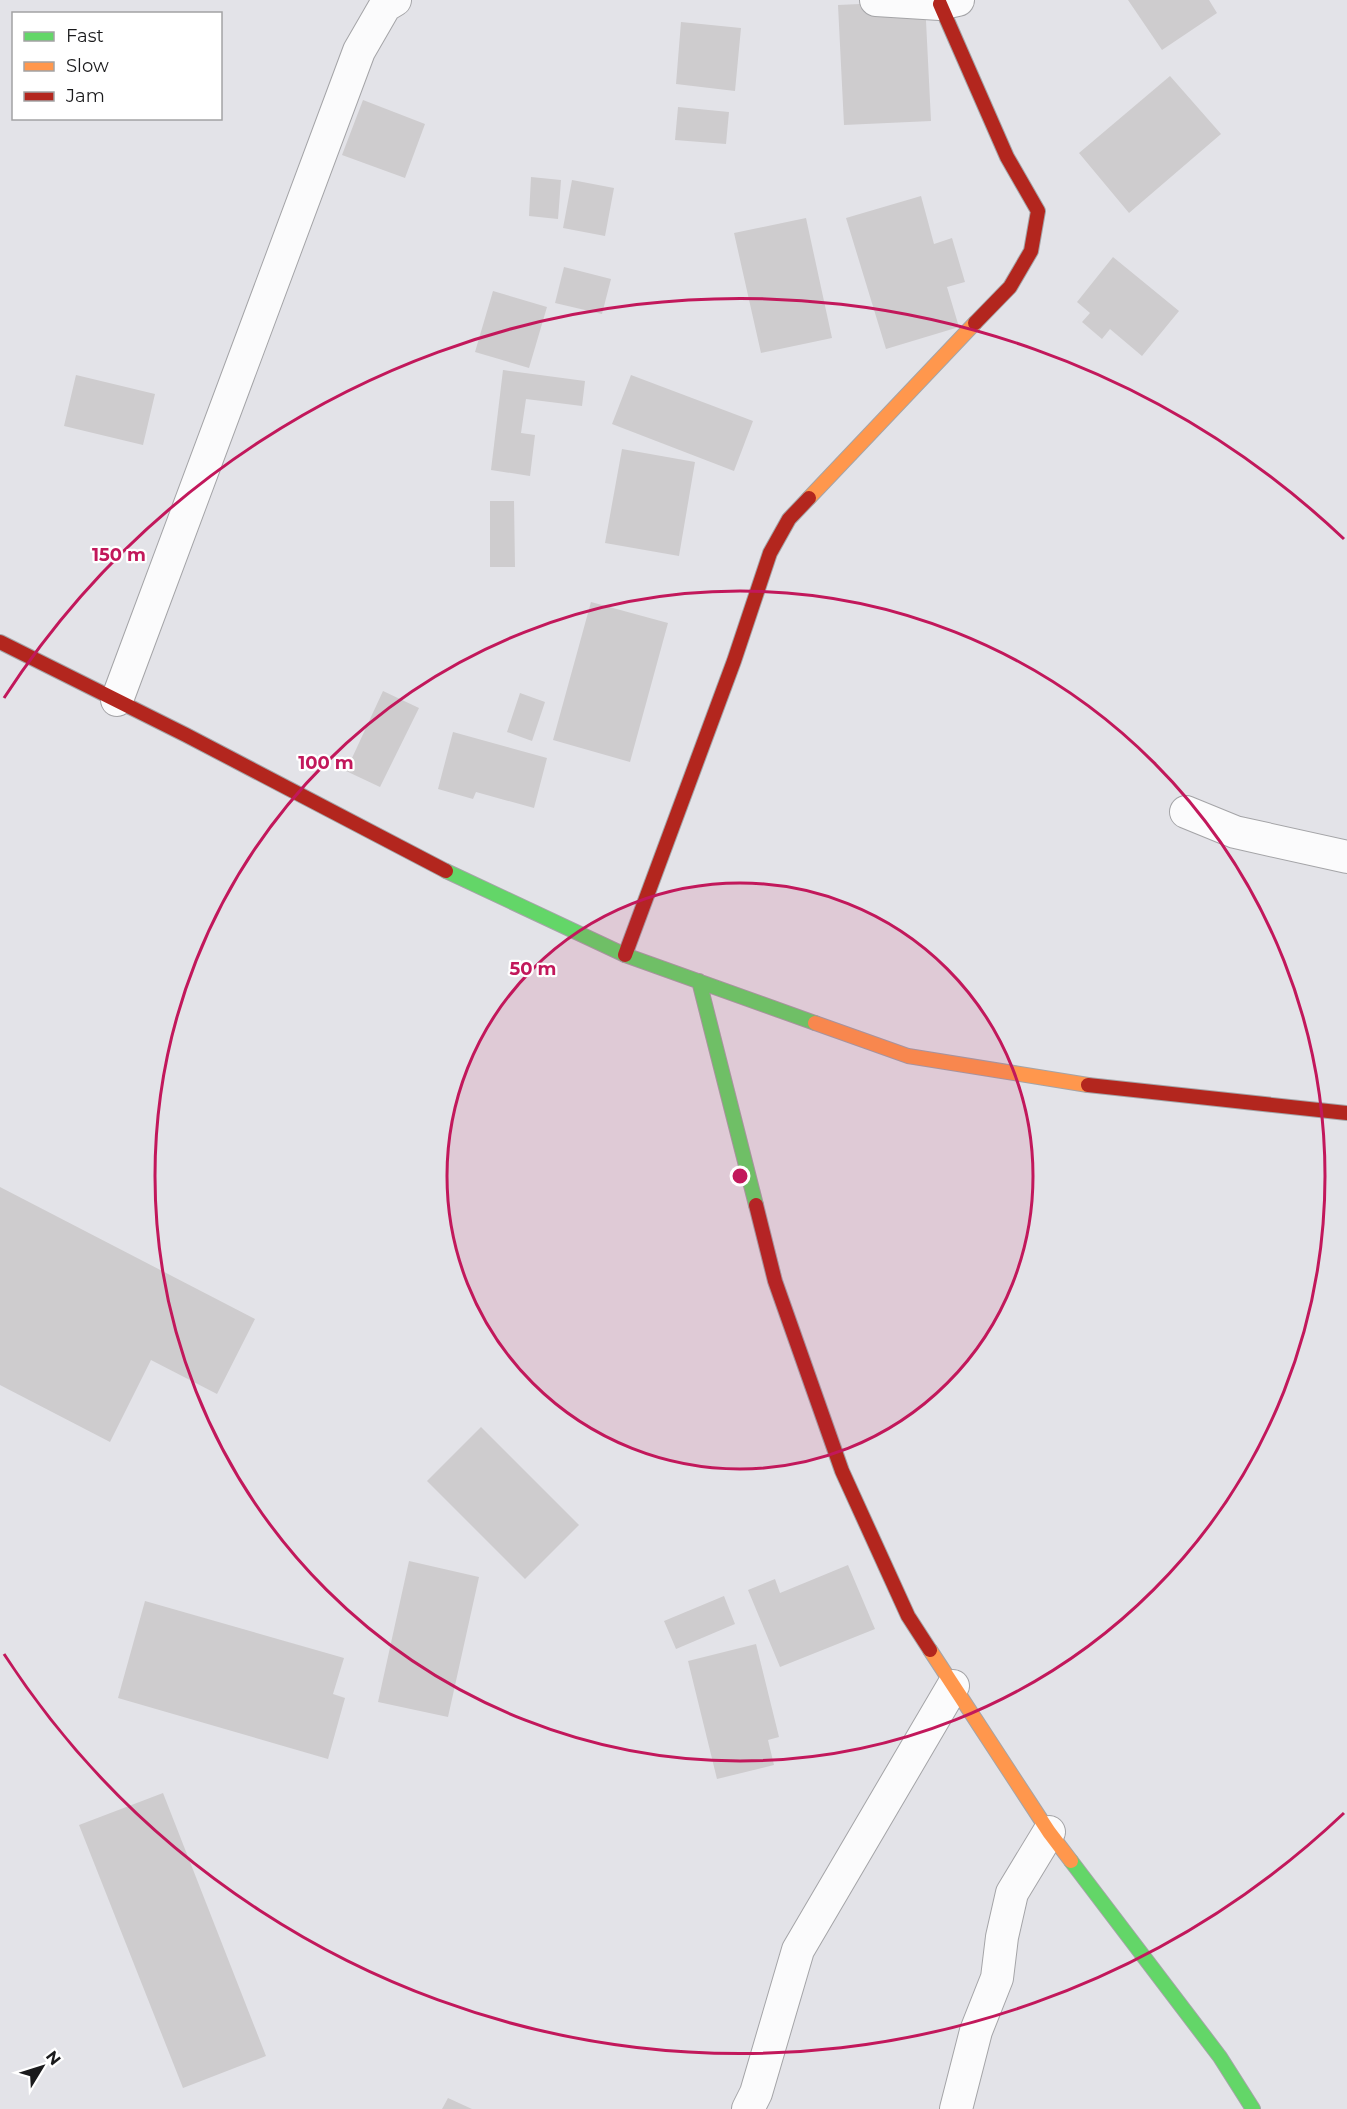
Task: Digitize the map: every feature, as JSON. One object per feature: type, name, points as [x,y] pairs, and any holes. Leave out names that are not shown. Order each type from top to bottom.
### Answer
[{"type":"street","points":[[117,700],[359,51],[385,6],[395,0]]},
{"type":"street","points":[[625,955],[730,672],[770,553],[789,519],[1010,287],[1031,251],[1038,211],[1007,157],[949,2],[876,0]]},
{"type":"street","points":[[0,642],[186,735],[445,872],[625,955],[908,1056],[1090,1085],[1347,1113]]},
{"type":"street","points":[[1186,812],[1236,832],[1347,857]]},
{"type":"street","points":[[699,981],[775,1281],[842,1472],[908,1616],[1049,1832],[1220,2057],[1253,2109]]},
{"type":"street","points":[[748,2109],[756,2093],[798,1950],[954,1686]]},
{"type":"street","points":[[956,2109],[976,2031],[997,1978],[1002,1937],[1012,1893],[1049,1832]]},
{"type":"building","points":[[1128,0],[1209,0],[1217,13],[1162,50]]},
{"type":"building","points":[[925,1],[931,121],[844,125],[838,5]]},
{"type":"building","points":[[681,22],[741,28],[735,91],[676,84]]},
{"type":"building","points":[[1170,76],[1221,134],[1129,213],[1079,153]]},
{"type":"building","points":[[363,100],[425,124],[405,178],[342,155]]},
{"type":"building","points":[[678,107],[729,112],[726,144],[675,140]]},
{"type":"building","points":[[531,177],[561,180],[558,219],[529,216]]},
{"type":"building","points":[[572,180],[614,188],[605,236],[563,228]]},
{"type":"building","points":[[921,196],[934,244],[952,238],[965,282],[947,287],[959,327],[886,349],[846,218]]},
{"type":"building","points":[[806,218],[832,338],[761,353],[734,233]]},
{"type":"building","points":[[1113,257],[1179,311],[1142,356],[1110,329],[1102,339],[1082,322],[1090,313],[1077,302]]},
{"type":"building","points":[[564,267],[611,279],[602,314],[555,303]]},
{"type":"building","points":[[493,291],[547,307],[529,368],[475,352]]},
{"type":"building","points":[[503,370],[585,381],[582,406],[526,399],[521,433],[535,435],[530,476],[491,470]]},
{"type":"building","points":[[76,375],[155,394],[143,445],[64,426]]},
{"type":"building","points":[[631,375],[753,421],[734,471],[612,424]]},
{"type":"building","points":[[622,449],[695,462],[679,556],[605,543]]},
{"type":"building","points":[[490,501],[514,501],[515,567],[490,567]]},
{"type":"building","points":[[591,602],[668,623],[630,762],[553,740]]},
{"type":"building","points":[[383,691],[419,708],[380,787],[346,771]]},
{"type":"building","points":[[520,693],[545,702],[532,741],[507,732]]},
{"type":"building","points":[[453,732],[547,758],[534,808],[476,792],[473,799],[438,789]]},
{"type":"building","points":[[0,1187],[255,1319],[217,1394],[151,1360],[110,1442],[0,1385]]},
{"type":"building","points":[[481,1427],[579,1525],[525,1579],[427,1481]]},
{"type":"building","points":[[409,1561],[479,1577],[448,1717],[378,1702]]},
{"type":"building","points":[[848,1565],[875,1629],[780,1667],[748,1590],[775,1579],[780,1593]]},
{"type":"building","points":[[724,1596],[735,1624],[676,1649],[664,1621]]},
{"type":"building","points":[[145,1601],[344,1658],[333,1694],[345,1698],[328,1759],[118,1698]]},
{"type":"building","points":[[756,1644],[779,1737],[768,1740],[774,1765],[717,1779],[688,1661]]},
{"type":"building","points":[[163,1793],[266,2056],[183,2088],[79,1825]]},
{"type":"building","points":[[448,2098],[472,2109],[442,2109]]},
{"type":"traffic: fast","points":[[446,871],[625,955],[815,1023]]},
{"type":"traffic: fast","points":[[699,981],[756,1205]]},
{"type":"traffic: fast","points":[[1071,1861],[1220,2057],[1253,2109]]},
{"type":"traffic: slow","points":[[809,498],[975,323]]},
{"type":"traffic: slow","points":[[815,1023],[908,1056],[1088,1085]]},
{"type":"traffic: slow","points":[[930,1650],[1049,1832],[1071,1861]]},
{"type":"traffic: jam","points":[[940,4],[1007,157],[1038,211],[1031,251],[1010,287],[975,323]]},
{"type":"traffic: jam","points":[[625,955],[734,661],[770,553],[789,519],[809,498]]},
{"type":"traffic: jam","points":[[0,642],[186,735],[446,871]]},
{"type":"traffic: jam","points":[[1088,1085],[1347,1113]]},
{"type":"traffic: jam","points":[[756,1205],[775,1281],[842,1471],[908,1616],[930,1650]]}]
